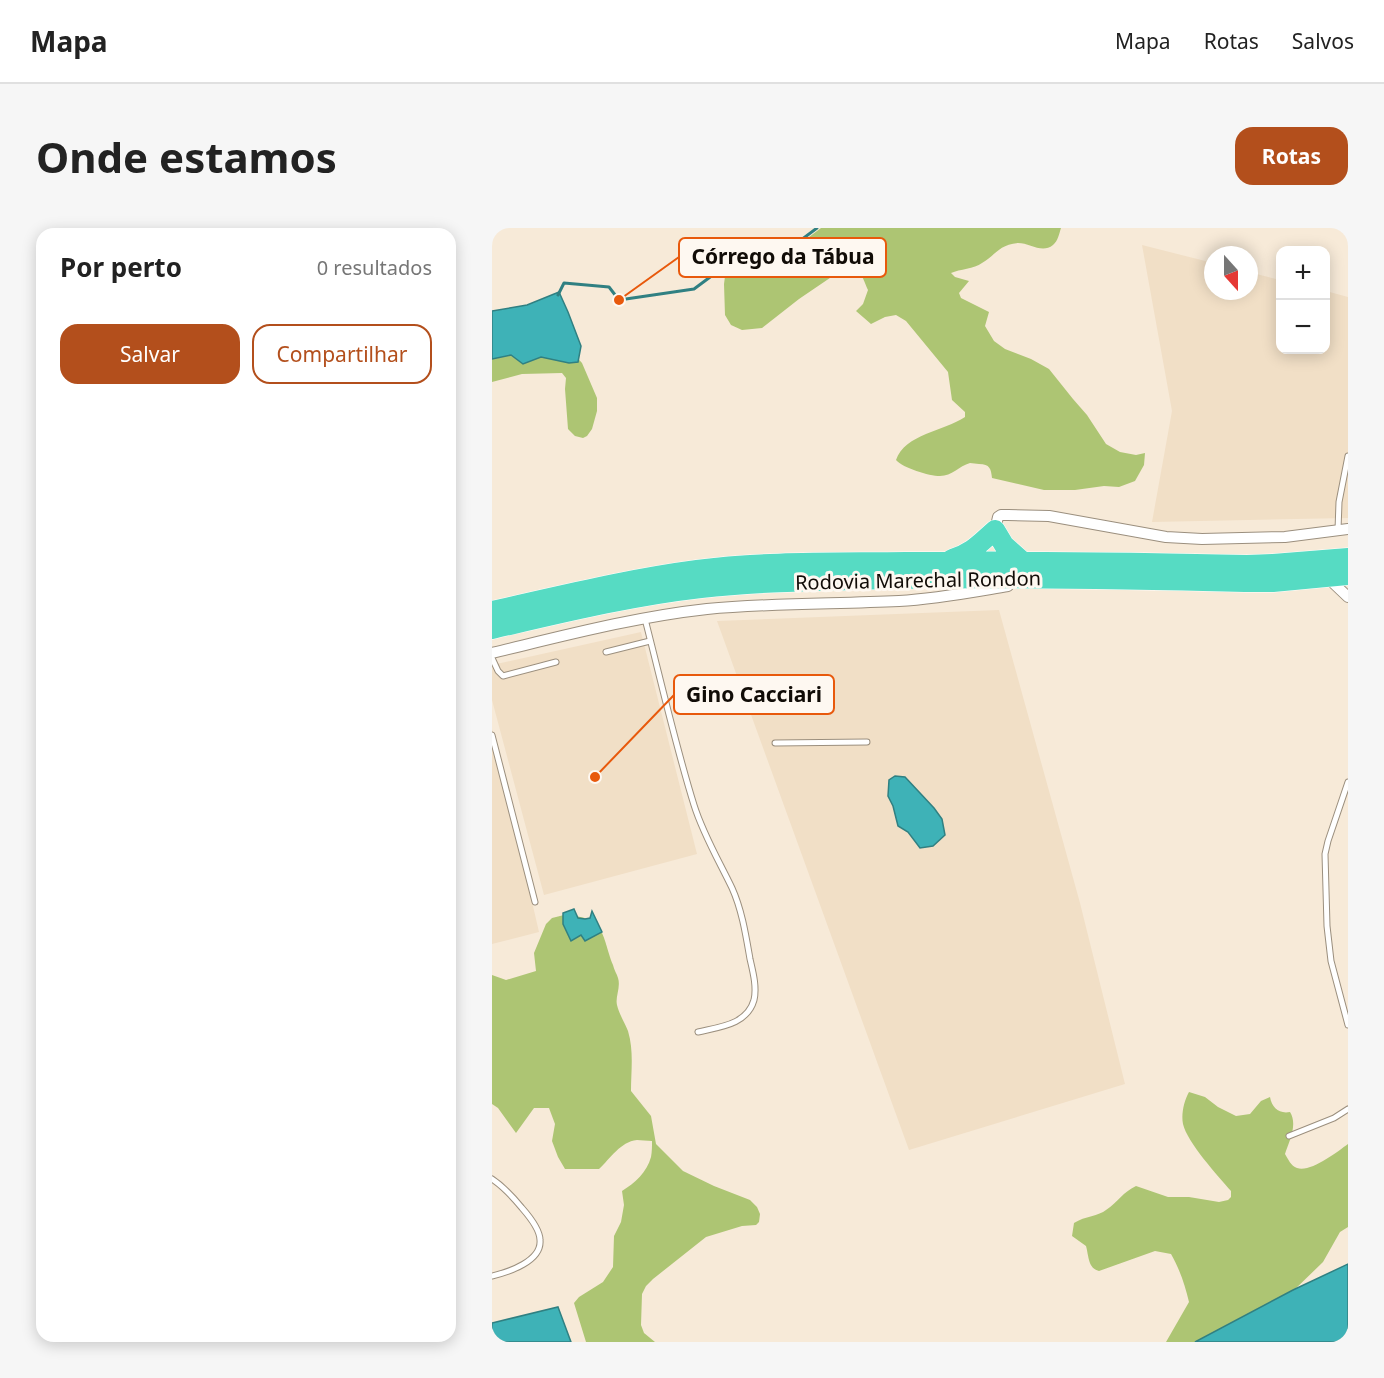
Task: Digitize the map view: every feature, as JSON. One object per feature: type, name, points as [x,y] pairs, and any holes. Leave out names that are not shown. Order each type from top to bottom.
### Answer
[{"type":"highway","points":[[940,562],[969,553],[995,530],[1004,545],[1022,561]]},
{"type":"highway","name":"Rodovia Marechal Rondon","points":[[492,611],[601,587],[698,570],[739,566],[1022,561],[1247,565],[1348,558]]},
{"type":"highway","name":"Rodovia Marechal Rondon","points":[[492,629],[645,596],[741,584],[938,578],[1273,582],[1348,575]]},
{"type":"street","points":[[995,530],[998,517],[1001,515],[1049,516],[1166,537],[1202,539],[1285,537],[1343,529]]},
{"type":"street","points":[[492,653],[598,628],[707,609],[900,601],[1056,578]]},
{"type":"street","points":[[1328,578],[1348,597]]},
{"type":"lane","points":[[1343,529],[1339,502],[1348,456]]},
{"type":"lane","points":[[645,619],[695,807],[709,842],[733,890],[741,916],[755,989],[754,1001],[747,1014],[737,1022],[698,1032]]},
{"type":"lane","points":[[606,652],[650,641]]},
{"type":"lane","points":[[492,658],[503,676],[556,662]]},
{"type":"lane","points":[[492,735],[534,902]]},
{"type":"lane","points":[[775,743],[867,742]]},
{"type":"lane","points":[[1348,782],[1325,854],[1326,926],[1331,961],[1348,1025]]},
{"type":"lane","points":[[1289,1136],[1334,1118],[1348,1109]]},
{"type":"lane","points":[[492,1179],[502,1185],[525,1211],[540,1237],[538,1250],[527,1263],[492,1276]]},
{"type":"shaded area","points":[[1142,245],[1204,261],[1204,300],[1258,300],[1258,274],[1276,279],[1276,354],[1330,354],[1330,292],[1348,297],[1348,518],[1152,522],[1172,411]]},
{"type":"shaded area","points":[[999,610],[1080,903],[1125,1084],[909,1150],[717,621]]},
{"type":"shaded area","points":[[641,632],[697,854],[544,895],[492,700],[492,665]]},
{"type":"shaded area","points":[[492,729],[539,932],[492,944]]},
{"type":"green space","points":[[821,228],[1061,228],[1056,242],[1049,247],[1040,248],[1022,243],[1011,244],[979,265],[951,273],[955,277],[969,281],[959,293],[961,298],[989,312],[985,326],[994,341],[1005,349],[1049,369],[1087,415],[1106,444],[1120,452],[1136,455],[1145,453],[1144,465],[1135,481],[1119,487],[1044,490],[992,478],[989,468],[983,464],[970,463],[940,476],[916,471],[899,463],[896,460],[908,444],[965,417],[965,412],[952,400],[948,372],[906,321],[896,315],[885,317],[871,324],[856,311],[863,304],[868,290],[856,268],[849,265],[762,328],[742,330],[731,325],[725,315],[726,269],[734,265],[776,256],[790,245],[805,240]]},
{"type":"green space","points":[[492,340],[571,351],[582,363],[597,398],[597,411],[592,429],[587,436],[583,438],[575,436],[568,429],[566,378],[562,373],[522,374],[492,382]]},
{"type":"green space","points":[[564,915],[588,919],[595,923],[603,936],[619,981],[617,1005],[630,1038],[631,1091],[651,1116],[656,1144],[683,1171],[750,1200],[760,1214],[756,1225],[742,1226],[706,1237],[646,1286],[642,1294],[641,1325],[644,1333],[655,1342],[586,1342],[574,1303],[579,1297],[603,1282],[613,1267],[614,1236],[621,1222],[624,1205],[622,1191],[636,1181],[647,1168],[651,1157],[652,1141],[631,1141],[616,1151],[599,1169],[565,1169],[552,1141],[555,1124],[549,1108],[534,1108],[516,1133],[498,1108],[492,1104],[492,975],[506,980],[536,971],[534,953],[546,924],[552,918]]},
{"type":"green space","points":[[1189,1092],[1205,1097],[1236,1116],[1250,1114],[1261,1101],[1270,1097],[1277,1109],[1290,1112],[1292,1117],[1292,1133],[1285,1154],[1291,1164],[1297,1168],[1316,1165],[1348,1144],[1348,1227],[1340,1232],[1323,1262],[1289,1295],[1214,1342],[1166,1342],[1189,1302],[1182,1278],[1171,1254],[1155,1251],[1099,1271],[1091,1265],[1086,1246],[1072,1236],[1074,1223],[1103,1212],[1136,1186],[1168,1197],[1189,1197],[1219,1202],[1231,1197],[1231,1191],[1190,1140],[1183,1124],[1184,1103]]},
{"type":"water","points":[[559,292],[581,346],[578,362],[569,363],[541,357],[523,364],[511,355],[492,359],[492,311],[527,305]]},
{"type":"water","points":[[895,776],[905,777],[942,819],[945,835],[933,846],[920,848],[908,832],[898,826],[888,796],[889,780]]},
{"type":"water","points":[[574,909],[578,918],[585,919],[590,918],[592,911],[602,932],[585,941],[581,935],[571,941],[563,924],[563,913]]},
{"type":"water","points":[[1348,1264],[1348,1342],[1195,1342],[1293,1290]]},
{"type":"water","points":[[558,1307],[571,1342],[492,1342],[492,1323]]},
{"type":"waterway","points":[[558,295],[564,283],[609,287],[619,300],[694,289],[729,263],[769,264],[817,228]]},
{"type":"place","name":"Córrego da Tábua","points":[[619,300]]},
{"type":"place","name":"Gino Cacciari","points":[[595,777]]}]
